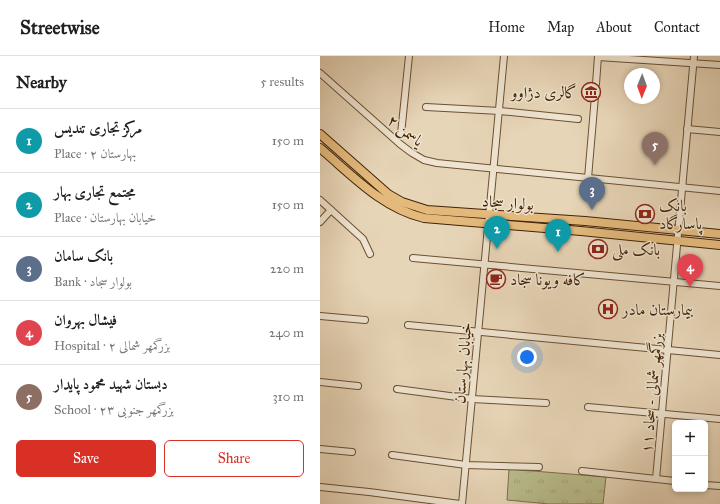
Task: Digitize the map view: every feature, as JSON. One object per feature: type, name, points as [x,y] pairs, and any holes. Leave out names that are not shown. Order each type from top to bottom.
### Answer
[{"type":"main road","name":"بولوار سجاد","points":[[320,134],[388,194],[402,202],[427,210],[720,234]]},
{"type":"main road","name":"بولوار سجاد","points":[[320,148],[383,201],[411,215],[424,218],[720,245]]},
{"type":"street","points":[[401,134],[409,56]]},
{"type":"street","name":"خیابان بهارستان","points":[[461,504],[466,465],[493,170],[500,112],[504,56]]},
{"type":"street","points":[[596,84],[598,56],[694,59],[720,65]]},
{"type":"street","name":"بزرگمهر شمالی - سجاد ۱۱","points":[[656,479],[694,59]]},
{"type":"street","name":"یاسمن ۲","points":[[320,73],[412,153],[424,160],[493,170],[720,191]]},
{"type":"street","points":[[588,178],[595,96]]},
{"type":"street","points":[[426,107],[500,112],[578,120]]},
{"type":"street","points":[[687,129],[720,132]]},
{"type":"street","points":[[320,200],[363,239],[370,254]]},
{"type":"street","points":[[320,222],[331,210]]},
{"type":"street","points":[[413,258],[580,272],[719,286]]},
{"type":"street","points":[[320,316],[365,320]]},
{"type":"street","points":[[408,324],[720,355]]},
{"type":"street","points":[[320,382],[358,386]]},
{"type":"street","points":[[397,389],[472,399],[546,403]]},
{"type":"street","points":[[588,407],[720,419]]},
{"type":"street","points":[[320,449],[352,452]]},
{"type":"street","points":[[392,455],[466,465],[539,467]]},
{"type":"street","points":[[582,471],[672,481]]},
{"type":"street","points":[[708,485],[720,486]]},
{"type":"street","points":[[320,487],[461,504]]},
{"type":"green space","points":[[509,469],[606,477],[603,504],[549,504],[507,500]]},
{"type":"place","name":"گالری دژاوو","points":[[591,92]]},
{"type":"place","name":"دبستان شهید محمود پایدار","points":[[655,165]]},
{"type":"place","name":"بانک سامان","points":[[592,210]]},
{"type":"place","name":"بانک پاسارگاد","points":[[645,214]]},
{"type":"place","name":"مجتمع تجاری بهار","points":[[497,249]]},
{"type":"place","name":"بانک ملی","points":[[598,249]]},
{"type":"place","name":"مرکز تجاری تندیس","points":[[558,252]]},
{"type":"place","name":"کافه ویونا سجاد","points":[[496,279]]},
{"type":"place","name":"فیشال بهروان","points":[[690,287]]},
{"type":"place","name":"بیمارستان مادر","points":[[608,309]]}]
